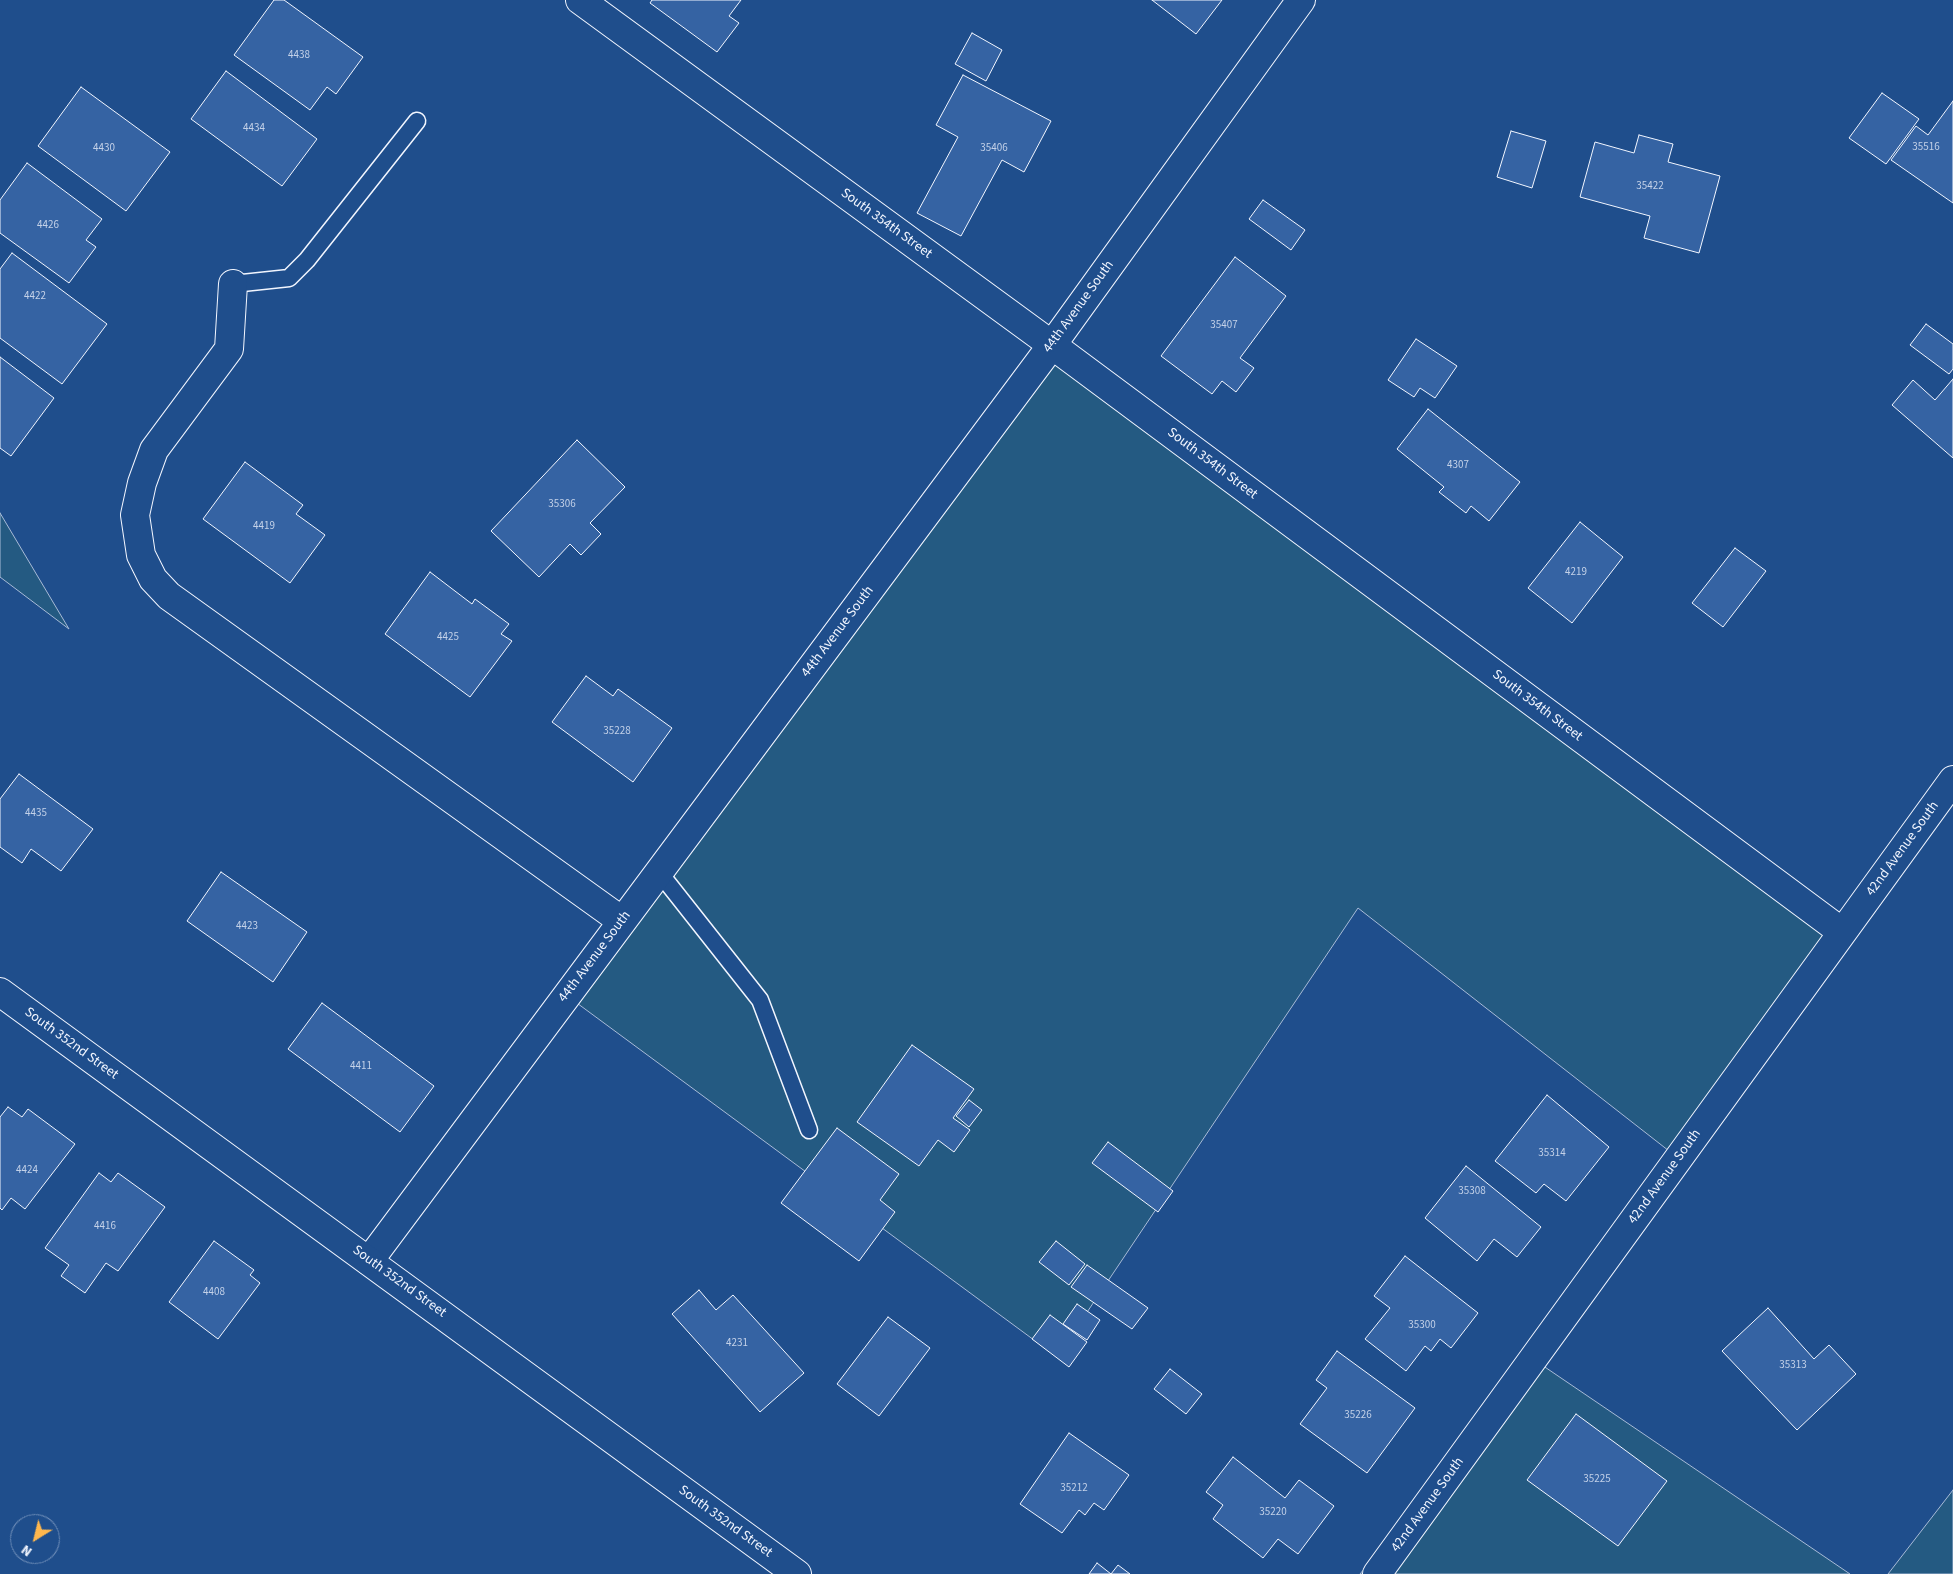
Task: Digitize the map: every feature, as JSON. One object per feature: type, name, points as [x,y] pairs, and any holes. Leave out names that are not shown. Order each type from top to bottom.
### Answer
[{"type":"street","name":"South 354th Street","points":[[580,0],[1052,345],[1842,932]]},
{"type":"street","name":"44th Avenue South","points":[[369,1261],[1052,345],[1301,0]]},
{"type":"street","points":[[233,284],[229,349],[154,450],[142,483],[135,515],[141,555],[152,579],[169,596],[622,920]]},
{"type":"street","name":"42nd Avenue South","points":[[1377,1574],[1953,780]]},
{"type":"street","name":"South 352nd Street","points":[[0,992],[796,1574]]},
{"type":"lane","points":[[233,284],[289,278],[307,260],[417,121]]},
{"type":"lane","points":[[659,872],[760,1000],[809,1130]]},
{"type":"shaded area","points":[[1052,345],[1842,932],[1678,1158],[1358,908],[1057,1357],[566,995]]},
{"type":"shaded area","points":[[0,513],[69,629],[0,577]]},
{"type":"shaded area","points":[[1533,1359],[1850,1574],[1360,1574]]},
{"type":"shaded area","points":[[1953,1490],[1953,1574],[1888,1574]]},
{"type":"building","points":[[274,0],[284,0],[363,57],[336,94],[327,87],[310,110],[234,55]]},
{"type":"building","points":[[652,0],[741,0],[729,16],[739,23],[717,52],[650,3]]},
{"type":"building","points":[[1152,0],[1222,0],[1196,34]]},
{"type":"building","points":[[972,33],[1002,50],[986,81],[955,64]]},
{"type":"building","points":[[226,71],[317,139],[282,186],[191,119]]},
{"type":"building","points":[[963,75],[1051,121],[1024,172],[1002,160],[961,236],[917,213],[958,137],[936,125]]},
{"type":"building","points":[[81,87],[170,152],[126,211],[38,146]]},
{"type":"building","points":[[1882,93],[1919,119],[1886,164],[1849,138]]},
{"type":"building","points":[[1953,101],[1953,203],[1891,160],[1916,126],[1928,135]]},
{"type":"building","points":[[1511,131],[1546,141],[1532,188],[1497,177]]},
{"type":"building","points":[[1639,135],[1673,144],[1668,162],[1720,176],[1699,253],[1644,238],[1650,216],[1580,197],[1595,142],[1634,153]]},
{"type":"building","points":[[27,163],[102,219],[86,240],[96,247],[69,283],[0,233],[0,200]]},
{"type":"building","points":[[1263,200],[1305,230],[1291,250],[1249,219]]},
{"type":"building","points":[[12,253],[107,324],[62,384],[0,338],[0,269]]},
{"type":"building","points":[[1235,257],[1286,296],[1240,358],[1254,368],[1236,392],[1222,381],[1212,394],[1161,356]]},
{"type":"building","points":[[1926,324],[1953,344],[1953,369],[1949,374],[1910,345]]},
{"type":"building","points":[[1416,339],[1457,366],[1435,398],[1420,388],[1414,397],[1388,380]]},
{"type":"building","points":[[0,357],[54,398],[11,456],[0,448]]},
{"type":"building","points":[[1953,379],[1953,458],[1892,405],[1913,380],[1935,400]]},
{"type":"building","points":[[1428,409],[1520,482],[1489,521],[1471,506],[1466,513],[1439,492],[1444,487],[1397,449]]},
{"type":"building","points":[[577,440],[625,487],[590,523],[601,534],[581,555],[570,544],[539,577],[491,531]]},
{"type":"building","points":[[245,462],[303,505],[296,514],[325,535],[290,583],[203,519]]},
{"type":"building","points":[[1580,522],[1623,557],[1572,623],[1528,588]]},
{"type":"building","points":[[1735,548],[1766,571],[1723,627],[1692,603]]},
{"type":"building","points":[[430,572],[472,604],[475,599],[509,624],[501,634],[512,641],[470,697],[385,634]]},
{"type":"building","points":[[586,676],[613,696],[618,689],[672,728],[633,782],[552,722]]},
{"type":"building","points":[[19,774],[93,829],[61,871],[31,849],[22,863],[0,847],[0,799]]},
{"type":"building","points":[[221,872],[307,932],[273,982],[187,921]]},
{"type":"building","points":[[322,1003],[434,1086],[400,1132],[288,1049]]},
{"type":"building","points":[[912,1045],[974,1089],[953,1118],[970,1130],[954,1152],[938,1140],[919,1166],[857,1122]]},
{"type":"building","points":[[1547,1095],[1609,1147],[1566,1201],[1544,1184],[1536,1193],[1495,1161]]},
{"type":"building","points":[[969,1100],[982,1110],[969,1127],[956,1116]]},
{"type":"building","points":[[8,1107],[22,1117],[28,1109],[75,1144],[25,1209],[11,1198],[2,1210],[0,1208],[0,1117]]},
{"type":"building","points":[[837,1128],[899,1174],[880,1200],[895,1212],[859,1261],[781,1203]]},
{"type":"building","points":[[1108,1142],[1173,1191],[1158,1212],[1092,1163]]},
{"type":"building","points":[[1466,1166],[1541,1227],[1517,1257],[1494,1239],[1477,1261],[1425,1218]]},
{"type":"building","points":[[99,1173],[111,1182],[118,1173],[165,1207],[118,1271],[106,1263],[85,1293],[61,1276],[69,1265],[45,1248]]},
{"type":"building","points":[[214,1241],[254,1270],[250,1275],[260,1283],[218,1339],[169,1302]]},
{"type":"building","points":[[1056,1241],[1085,1264],[1069,1285],[1039,1262]]},
{"type":"building","points":[[1405,1256],[1478,1313],[1451,1348],[1440,1339],[1431,1351],[1425,1346],[1406,1371],[1365,1339],[1390,1308],[1374,1296]]},
{"type":"building","points":[[1087,1265],[1148,1308],[1132,1329],[1071,1287]]},
{"type":"building","points":[[699,1290],[716,1310],[733,1295],[804,1373],[760,1412],[672,1314]]},
{"type":"building","points":[[1077,1304],[1100,1320],[1087,1340],[1063,1324]]},
{"type":"building","points":[[1768,1308],[1814,1359],[1829,1345],[1856,1374],[1797,1430],[1722,1351]]},
{"type":"building","points":[[1050,1315],[1087,1342],[1069,1367],[1032,1339]]},
{"type":"building","points":[[888,1317],[930,1348],[879,1416],[837,1384]]},
{"type":"building","points":[[1337,1351],[1415,1408],[1367,1473],[1300,1424],[1327,1388],[1316,1380]]},
{"type":"building","points":[[1170,1369],[1202,1394],[1186,1414],[1154,1389]]},
{"type":"building","points":[[1576,1414],[1667,1481],[1618,1546],[1527,1480]]},
{"type":"building","points":[[1069,1433],[1129,1475],[1104,1510],[1094,1503],[1085,1515],[1079,1510],[1062,1533],[1020,1504]]},
{"type":"building","points":[[1233,1457],[1285,1498],[1299,1480],[1334,1506],[1298,1554],[1278,1539],[1263,1558],[1213,1519],[1223,1505],[1206,1492]]},
{"type":"building","points":[[1097,1563],[1111,1574],[1089,1574]]},
{"type":"building","points":[[1118,1565],[1130,1574],[1111,1574]]}]
